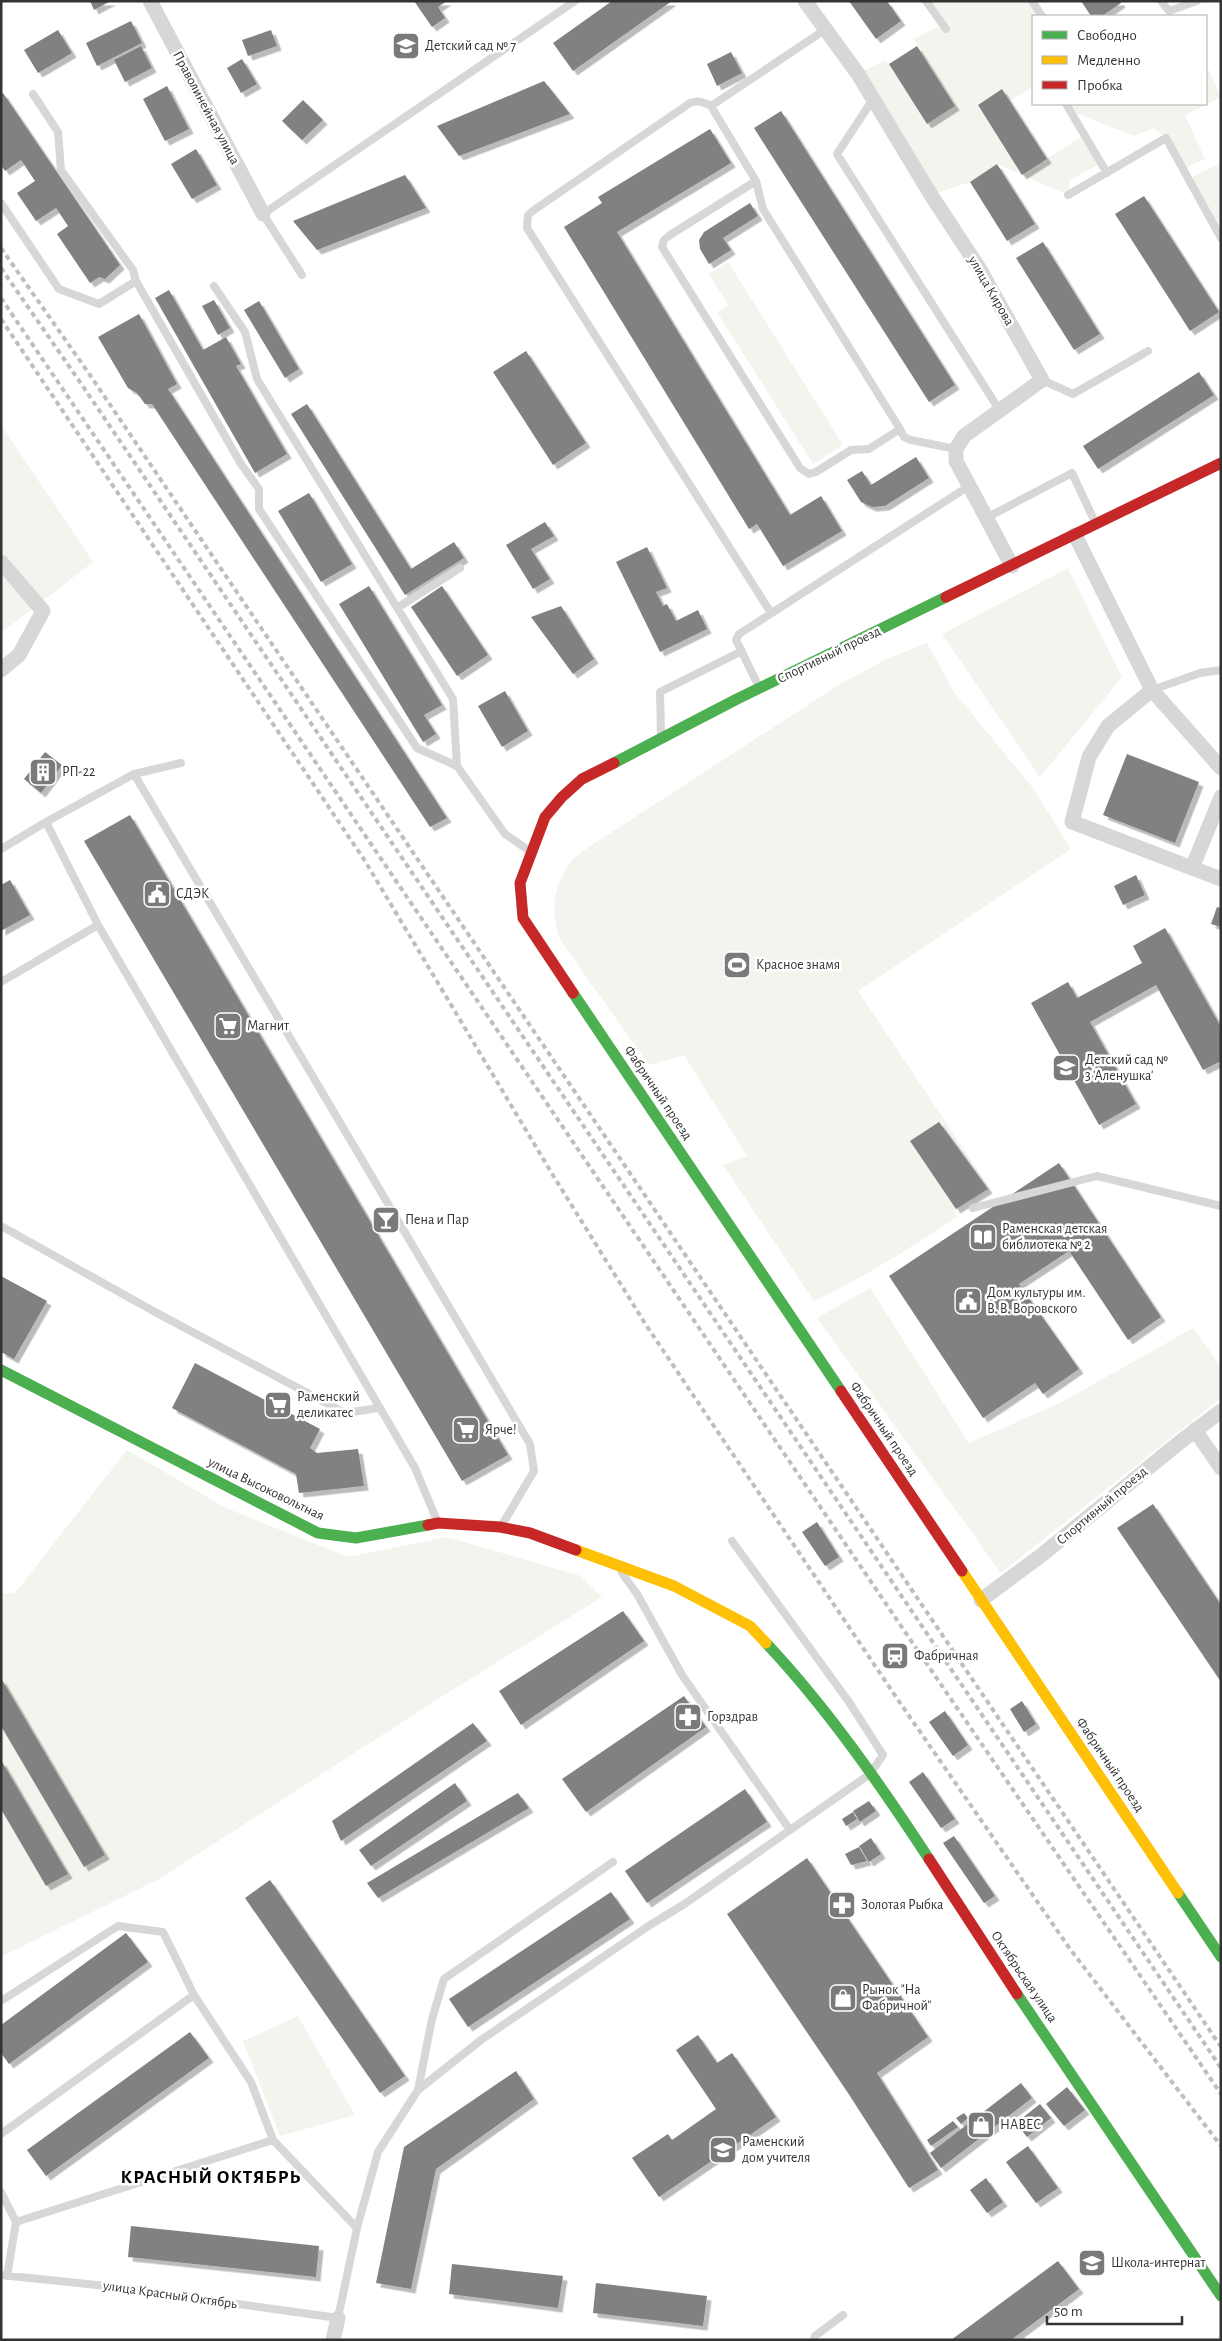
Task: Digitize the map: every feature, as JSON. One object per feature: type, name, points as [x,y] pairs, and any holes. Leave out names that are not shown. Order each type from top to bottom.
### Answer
[{"type":"main road","name":"Спортивный проезд","points":[[523,918],[520,883],[545,817],[562,797],[582,779],[760,688],[1221,463]]},
{"type":"main road","name":"Фабричный проезд","points":[[523,918],[1221,1956]]},
{"type":"main road","name":"улица Высоковольтная","points":[[1,1370],[318,1533],[356,1538],[438,1523],[500,1527],[530,1533],[674,1586],[750,1626],[798,1677]]},
{"type":"main road","name":"Октябрьская улица","points":[[798,1677],[900,1815],[1053,2048],[1221,2296]]},
{"type":"street","name":"Праволинейная улица","points":[[150,1],[263,214]]},
{"type":"street","name":"улица Кирова","points":[[805,1],[873,99],[931,195],[979,268],[1042,380]]},
{"type":"street","points":[[1012,566],[956,461],[956,449],[964,436],[1042,380]]},
{"type":"street","points":[[1075,535],[1152,690],[1221,768]]},
{"type":"street","points":[[1,562],[43,611],[18,656],[1,670]]},
{"type":"street","points":[[1152,690],[1108,726],[1089,757],[1072,822],[1221,879]]},
{"type":"street","points":[[1192,868],[1221,797]]},
{"type":"street","name":"Спортивный проезд","points":[[981,1600],[1043,1554],[1221,1411]]},
{"type":"street","points":[[1195,1430],[1221,1468]]},
{"type":"street","points":[[332,2340],[338,2318]]},
{"type":"lane","points":[[302,275],[263,214],[575,1]]},
{"type":"lane","points":[[926,1],[946,29]]},
{"type":"lane","points":[[1032,1],[1041,15]]},
{"type":"lane","points":[[1161,1],[1169,10],[1197,1]]},
{"type":"lane","points":[[710,106],[826,29]]},
{"type":"lane","points":[[33,94],[58,132],[61,170],[133,270],[136,281],[242,464],[259,489],[259,509],[417,748],[457,766],[506,834],[531,852]]},
{"type":"lane","points":[[873,99],[836,154],[1000,411]]},
{"type":"lane","points":[[771,613],[526,228],[528,215],[690,103],[696,101],[710,106],[756,181],[763,209],[904,437],[956,449]]},
{"type":"lane","points":[[1067,105],[1107,173]]},
{"type":"lane","points":[[1068,195],[1166,138],[1221,238]]},
{"type":"lane","points":[[756,181],[670,235],[664,240],[662,247],[665,255],[804,472],[809,474],[816,472],[850,450],[869,449],[900,429]]},
{"type":"lane","points":[[1,203],[59,289],[98,304],[136,281]]},
{"type":"lane","points":[[214,286],[245,332],[257,379],[453,699],[457,766]]},
{"type":"lane","points":[[1042,380],[1073,394],[1148,350]]},
{"type":"lane","points":[[986,518],[1072,473],[1096,525]]},
{"type":"lane","points":[[760,688],[737,636],[969,486]]},
{"type":"lane","points":[[397,608],[460,568]]},
{"type":"lane","points":[[661,739],[660,692],[742,651]]},
{"type":"lane","points":[[1152,690],[1200,673],[1221,670]]},
{"type":"lane","points":[[1,849],[134,774],[181,763]]},
{"type":"lane","points":[[134,774],[530,1444],[534,1471],[500,1527]]},
{"type":"lane","points":[[46,822],[98,925],[415,1468],[438,1523]]},
{"type":"lane","points":[[1,982],[98,925]]},
{"type":"lane","points":[[973,1208],[1097,1176],[1221,1206]]},
{"type":"lane","points":[[1,1226],[155,1312],[345,1413],[379,1408]]},
{"type":"lane","points":[[338,2318],[357,2228],[378,2152],[418,2090],[481,2040],[650,1925],[683,1905],[870,1774],[883,1756],[870,1734],[732,1541]]},
{"type":"lane","points":[[615,1564],[637,1594],[682,1675],[790,1830]]},
{"type":"lane","points":[[418,2090],[432,2019],[444,1980],[613,1862]]},
{"type":"lane","points":[[1,2001],[118,1926],[163,1932],[194,1995],[251,2082],[273,2140],[357,2228]]},
{"type":"lane","points":[[1,2134],[194,1995]]},
{"type":"lane","points":[[16,2222],[273,2140]]},
{"type":"lane","points":[[1,2192],[16,2222],[4,2276]]},
{"type":"lane","name":"улица Красный Октябрь","points":[[4,2276],[116,2287],[338,2318]]},
{"type":"lane","points":[[814,2340],[815,2336],[843,2315]]},
{"type":"shaded area","points":[[926,1],[1032,1],[1041,15],[1032,15],[1032,88],[1010,101],[1002,89],[978,105],[1022,174],[1085,135],[1101,163],[1070,180],[1068,195],[997,164],[970,182],[931,195],[858,74],[883,61],[889,64],[927,123],[955,106],[914,39],[943,24]]},
{"type":"shaded area","points":[[1207,66],[1221,97],[1207,104]]},
{"type":"shaded area","points":[[1067,105],[1205,105],[1185,115],[1205,159],[1183,169],[1166,138],[1154,128],[1134,136],[1070,111]]},
{"type":"shaded area","points":[[1221,163],[1221,231],[1188,179]]},
{"type":"shaded area","points":[[728,262],[843,445],[813,464],[717,312],[728,305],[709,274]]},
{"type":"shaded area","points":[[1,425],[93,562],[1,633]]},
{"type":"shaded area","points":[[1068,568],[1122,677],[1040,777],[942,634]]},
{"type":"shaded area","name":"Красное знамя","points":[[927,643],[954,692],[1033,788],[1071,849],[858,991],[991,1190],[954,1211],[957,1217],[905,1251],[814,1301],[723,1165],[747,1156],[684,1055],[649,1065],[560,940],[555,920],[555,900],[560,880],[573,859],[578,855],[840,684],[889,658]]},
{"type":"shaded area","points":[[870,1288],[969,1443],[1060,1403],[1193,1328],[1221,1367],[1221,1398],[1001,1573],[817,1318]]},
{"type":"shaded area","points":[[127,1450],[226,1508],[348,1557],[447,1537],[581,1576],[602,1597],[441,1697],[161,1878],[1,1957],[1,1594],[15,1593]]},
{"type":"shaded area","points":[[298,2016],[355,2115],[280,2136],[243,2041]]},
{"type":"building","points":[[90,1],[111,1],[94,10]]},
{"type":"building","points":[[414,1],[447,1],[438,7],[445,18],[432,27]]},
{"type":"building","points":[[612,1],[672,1],[573,71],[553,43]]},
{"type":"building","points":[[849,1],[887,1],[901,21],[876,39]]},
{"type":"building","points":[[1081,1],[1120,1],[1121,3],[1103,15],[1090,15]]},
{"type":"building","points":[[131,21],[142,43],[97,66],[86,43]]},
{"type":"building","points":[[58,30],[72,53],[38,73],[24,50]]},
{"type":"building","points":[[271,30],[277,46],[248,56],[242,40]]},
{"type":"building","points":[[141,46],[152,68],[125,82],[114,60]]},
{"type":"building","points":[[917,46],[955,106],[927,124],[889,64]]},
{"type":"building","points":[[731,52],[742,73],[717,86],[707,64]]},
{"type":"building","points":[[242,59],[257,84],[241,93],[227,68]]},
{"type":"building","points":[[544,81],[570,114],[459,156],[437,126]]},
{"type":"building","points":[[167,86],[189,129],[165,141],[143,99]]},
{"type":"building","points":[[1002,89],[1047,159],[1022,175],[978,105]]},
{"type":"building","points":[[3,93],[120,265],[105,279],[99,277],[90,283],[57,234],[68,226],[56,208],[36,221],[17,193],[35,181],[21,160],[5,171],[1,165],[1,94]]},
{"type":"building","points":[[303,100],[323,120],[302,140],[282,121]]},
{"type":"building","points":[[781,111],[955,385],[929,402],[754,128]]},
{"type":"building","points":[[710,129],[731,163],[617,232],[790,515],[821,496],[842,531],[783,566],[757,524],[749,529],[564,227],[602,203],[598,197]]},
{"type":"building","points":[[196,149],[217,185],[192,199],[171,164]]},
{"type":"building","points":[[997,164],[1035,224],[1007,241],[970,182]]},
{"type":"building","points":[[405,175],[426,208],[317,250],[293,221]]},
{"type":"building","points":[[1144,196],[1219,312],[1190,331],[1115,214]]},
{"type":"building","points":[[750,203],[758,216],[723,238],[731,250],[709,264],[700,249],[699,240],[704,232]]},
{"type":"building","points":[[1043,242],[1100,334],[1074,350],[1016,258]]},
{"type":"building","points":[[169,290],[203,350],[226,337],[241,364],[236,366],[287,454],[255,473],[155,298]]},
{"type":"building","points":[[214,300],[230,328],[218,335],[202,306]]},
{"type":"building","points":[[259,301],[299,369],[285,378],[244,310]]},
{"type":"building","points":[[139,314],[177,384],[168,389],[447,818],[430,827],[152,404],[145,404],[137,393],[128,388],[98,337]]},
{"type":"building","points":[[526,351],[586,443],[553,465],[493,372]]},
{"type":"building","points":[[1199,372],[1214,395],[1098,469],[1083,446]]},
{"type":"building","points":[[307,404],[411,569],[454,542],[464,558],[405,595],[291,414]]},
{"type":"building","points":[[916,457],[929,478],[885,506],[872,507],[861,502],[847,480],[862,471],[871,485]]},
{"type":"building","points":[[309,493],[352,564],[321,582],[278,511]]},
{"type":"building","points":[[545,522],[554,536],[531,549],[550,579],[533,589],[506,545]]},
{"type":"building","points":[[647,547],[667,588],[656,592],[663,606],[667,604],[676,621],[698,610],[707,629],[660,652],[616,562]]},
{"type":"building","points":[[369,586],[442,705],[424,715],[436,734],[423,742],[339,604]]},
{"type":"building","points":[[442,586],[488,655],[457,676],[411,607]]},
{"type":"building","points":[[561,606],[594,659],[573,674],[531,617]]},
{"type":"building","points":[[505,691],[528,731],[502,747],[478,706]]},
{"type":"building","name":"РП-22","points":[[45,752],[62,765],[41,793],[24,779]]},
{"type":"building","points":[[1127,754],[1199,782],[1175,843],[1103,815]]},
{"type":"building","points":[[130,815],[508,1455],[462,1481],[84,841]]},
{"type":"building","points":[[1136,875],[1145,895],[1123,905],[1114,886]]},
{"type":"building","points":[[10,880],[30,915],[1,931],[1,885]]},
{"type":"building","points":[[1217,907],[1221,908],[1221,927],[1211,924]]},
{"type":"building","points":[[1165,928],[1221,1027],[1221,1061],[1203,1070],[1156,985],[1090,1022],[1136,1104],[1099,1125],[1031,1003],[1068,982],[1077,998],[1142,963],[1133,946]]},
{"type":"building","points":[[939,1122],[988,1189],[956,1209],[910,1141]]},
{"type":"building","name":"Дом культуры им. В. В. Воровского","points":[[1059,1163],[1161,1317],[1128,1340],[1069,1251],[1019,1284],[1079,1369],[1043,1394],[1035,1383],[983,1418],[889,1276]]},
{"type":"building","points":[[1,1276],[47,1301],[14,1359],[1,1352]]},
{"type":"building","points":[[195,1363],[320,1429],[310,1448],[317,1453],[358,1449],[364,1486],[299,1493],[296,1474],[172,1408]]},
{"type":"building","points":[[1153,1504],[1221,1605],[1221,1682],[1117,1528]]},
{"type":"building","points":[[817,1522],[839,1557],[825,1566],[802,1532]]},
{"type":"building","points":[[623,1611],[644,1641],[521,1725],[499,1691]]},
{"type":"building","points":[[1,1678],[105,1855],[84,1867],[1,1726]]},
{"type":"building","points":[[684,1696],[706,1727],[586,1812],[562,1779]]},
{"type":"building","points":[[1022,1701],[1036,1724],[1024,1732],[1010,1709]]},
{"type":"building","points":[[945,1711],[968,1745],[953,1756],[929,1722]]},
{"type":"building","points":[[473,1723],[487,1741],[341,1841],[332,1821]]},
{"type":"building","points":[[1,1760],[68,1874],[46,1886],[1,1809]]},
{"type":"building","points":[[923,1772],[955,1819],[941,1828],[909,1782]]},
{"type":"building","points":[[455,1783],[467,1801],[371,1866],[359,1850]]},
{"type":"building","points":[[745,1789],[767,1822],[647,1903],[625,1871]]},
{"type":"building","points":[[518,1793],[529,1808],[378,1898],[367,1883]]},
{"type":"building","points":[[869,1801],[876,1811],[860,1822],[853,1811]]},
{"type":"building","points":[[853,1812],[857,1819],[846,1826],[842,1819]]},
{"type":"building","points":[[954,1836],[995,1896],[984,1903],[943,1843]]},
{"type":"building","points":[[871,1838],[881,1854],[869,1862],[859,1846]]},
{"type":"building","points":[[859,1847],[867,1861],[851,1865],[845,1854]]},
{"type":"building","name":"Рынок \"На Фабричной\"","points":[[807,1858],[928,2037],[877,2073],[938,2170],[909,2188],[848,2093],[727,1914]]},
{"type":"building","points":[[270,1880],[405,2076],[380,2093],[245,1898]]},
{"type":"building","points":[[611,1892],[630,1919],[468,2027],[449,1999]]},
{"type":"building","points":[[126,1933],[148,1962],[9,2064],[1,2053],[1,2025]]},
{"type":"building","points":[[190,2032],[209,2058],[46,2176],[27,2150]]},
{"type":"building","points":[[698,2035],[717,2063],[732,2053],[776,2117],[659,2197],[632,2158],[668,2134],[672,2140],[716,2109],[676,2050]]},
{"type":"building","points":[[516,2071],[534,2099],[436,2169],[411,2289],[376,2283],[404,2147]]},
{"type":"building","name":"НАВЕС","points":[[1021,2083],[1032,2098],[941,2168],[930,2153]]},
{"type":"building","points":[[1067,2087],[1085,2110],[1064,2126],[1046,2104]]},
{"type":"building","points":[[1040,2104],[1051,2118],[1027,2137],[1016,2123]]},
{"type":"building","points":[[964,2113],[968,2118],[961,2124],[956,2118]]},
{"type":"building","points":[[953,2121],[958,2127],[931,2146],[927,2140]]},
{"type":"building","points":[[1028,2146],[1058,2188],[1036,2203],[1006,2162]]},
{"type":"building","points":[[986,2178],[1003,2202],[987,2213],[970,2190]]},
{"type":"building","points":[[131,2226],[319,2246],[316,2277],[128,2257]]},
{"type":"building","points":[[1058,2261],[1079,2289],[1011,2340],[951,2340]]},
{"type":"building","points":[[452,2264],[563,2276],[558,2308],[449,2294]]},
{"type":"building","points":[[596,2283],[707,2296],[703,2326],[593,2313]]},
{"type":"railway","points":[[1,248],[92,378],[1221,2047]]},
{"type":"railway","points":[[1,268],[1221,2068]]},
{"type":"railway","points":[[1,298],[901,1626],[1221,2094]]},
{"type":"railway","points":[[1,319],[365,861],[551,1172],[646,1325],[896,1697],[1070,1949],[1221,2146]]},
{"type":"traffic: fast","points":[[614,763],[737,699],[946,597]]},
{"type":"traffic: fast","points":[[573,993],[841,1391]]},
{"type":"traffic: fast","points":[[1,1370],[318,1533],[356,1538],[428,1525]]},
{"type":"traffic: fast","points":[[766,1643],[789,1668],[852,1747],[929,1859]]},
{"type":"traffic: fast","points":[[1178,1893],[1221,1957]]},
{"type":"traffic: fast","points":[[1017,1994],[1221,2296]]},
{"type":"traffic: slow","points":[[576,1550],[674,1586],[750,1626],[766,1643]]},
{"type":"traffic: slow","points":[[962,1571],[1178,1893]]},
{"type":"traffic: jam","points":[[946,597],[1221,463]]},
{"type":"traffic: jam","points":[[573,993],[523,918],[520,883],[545,817],[562,797],[582,779],[614,763]]},
{"type":"traffic: jam","points":[[841,1391],[962,1571]]},
{"type":"traffic: jam","points":[[428,1525],[438,1523],[500,1527],[530,1533],[576,1550]]},
{"type":"traffic: jam","points":[[929,1859],[1017,1994]]},
{"type":"place","name":"Детский сад № 7","points":[[406,46]]},
{"type":"place","name":"РП-22","points":[[43,772]]},
{"type":"place","name":"СДЭК","points":[[157,894]]},
{"type":"place","name":"Красное знамя","points":[[737,965]]},
{"type":"place","name":"Магнит","points":[[228,1026]]},
{"type":"place","name":"Детский сад № 3 'Аленушка'","points":[[1066,1068]]},
{"type":"place","name":"Пена и Пар","points":[[386,1220]]},
{"type":"place","name":"Раменская детская библиотека № 2","points":[[983,1237]]},
{"type":"place","name":"Дом культуры им. В. В. Воровского","points":[[968,1301]]},
{"type":"place","name":"Раменский деликатес","points":[[278,1405]]},
{"type":"place","name":"Ярче!","points":[[466,1430]]},
{"type":"place","name":"Фабричная","points":[[895,1656]]},
{"type":"place","name":"Горздрав","points":[[688,1717]]},
{"type":"place","name":"Золотая Рыбка","points":[[842,1905]]},
{"type":"place","name":"Рынок \"На Фабричной\"","points":[[843,1998]]},
{"type":"place","name":"НАВЕС","points":[[981,2125]]},
{"type":"place","name":"Раменский дом учителя","points":[[723,2150]]},
{"type":"place","name":"Школа-интернат","points":[[1092,2263]]},
{"type":"district","name":"КРАСНЫЙ ОКТЯБРЬ","points":[[211,2177]]}]
